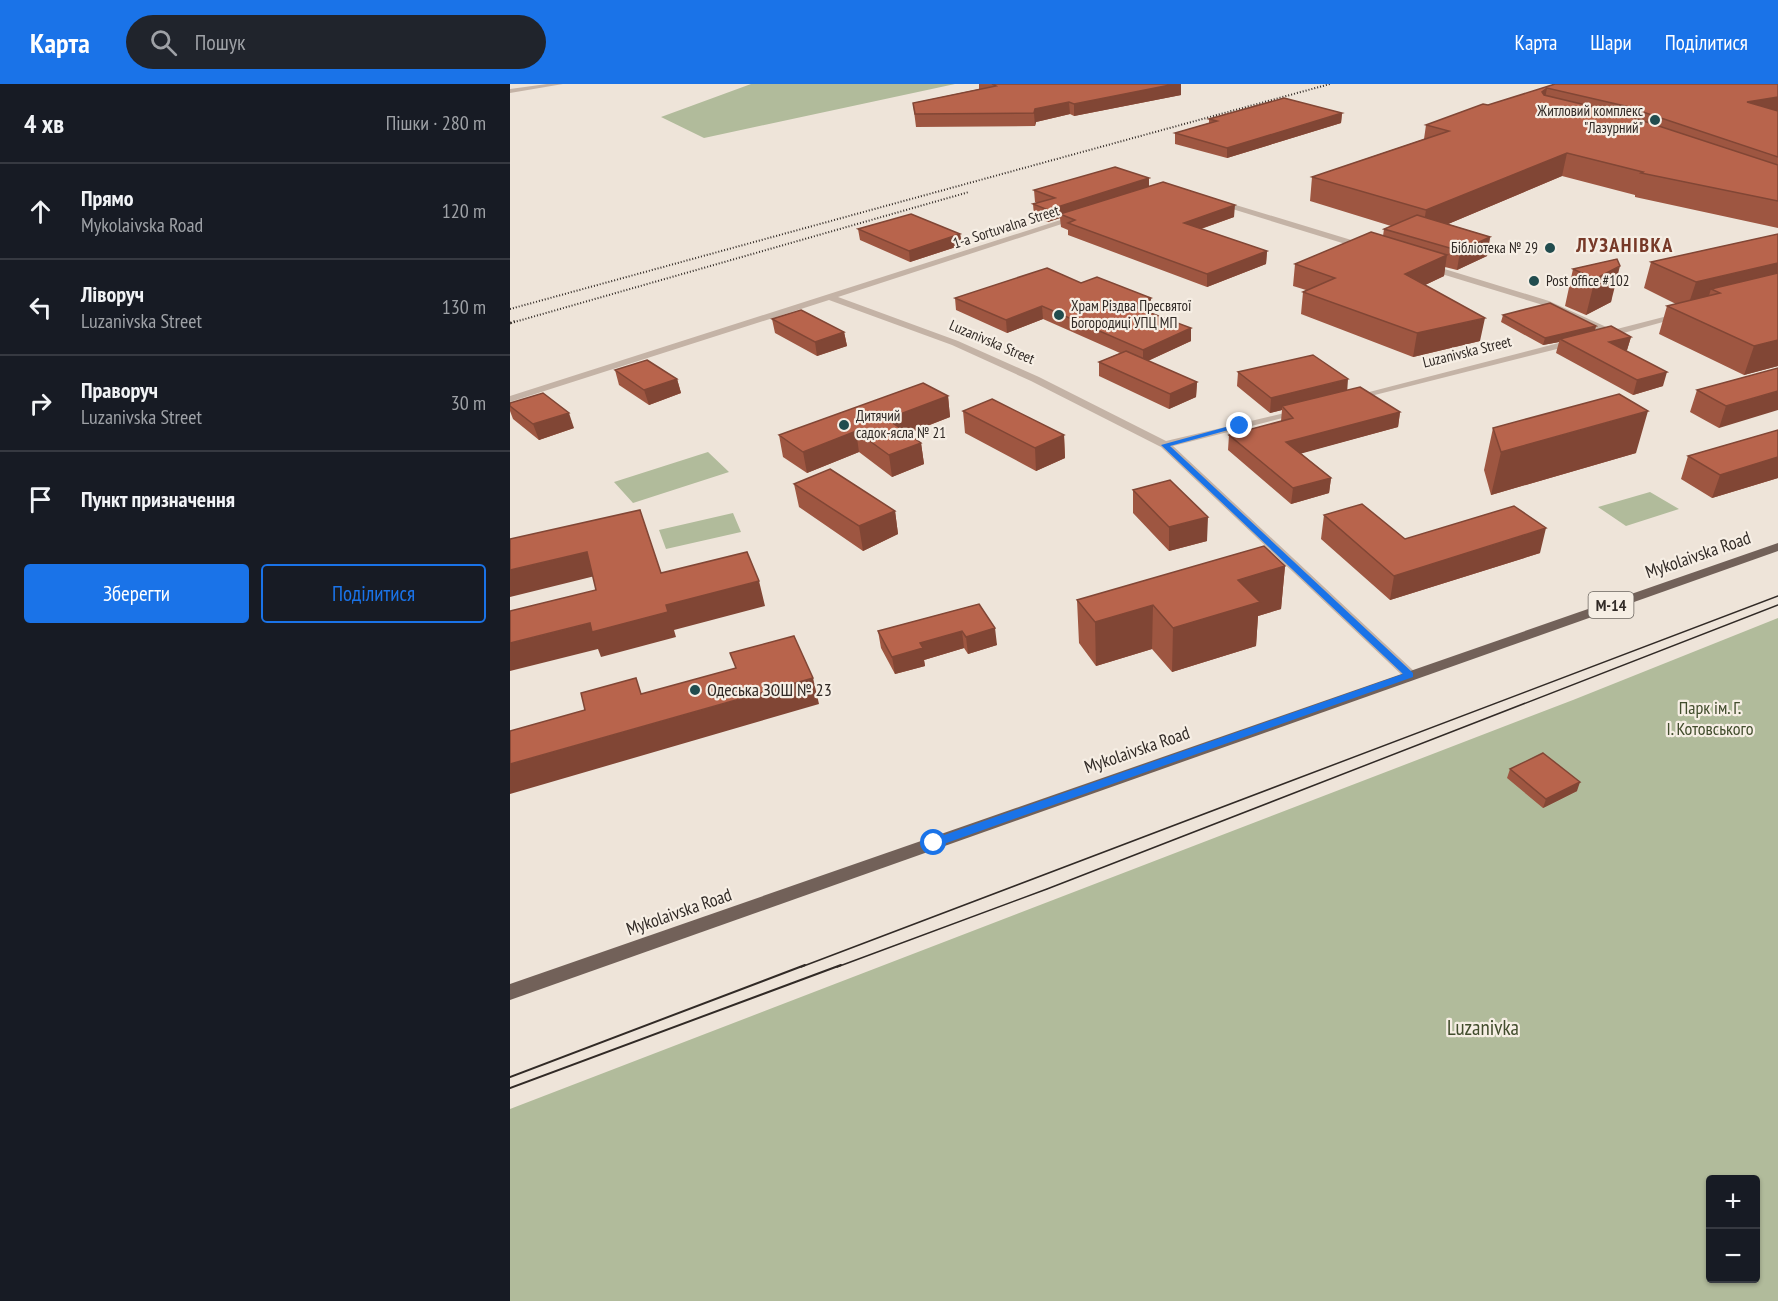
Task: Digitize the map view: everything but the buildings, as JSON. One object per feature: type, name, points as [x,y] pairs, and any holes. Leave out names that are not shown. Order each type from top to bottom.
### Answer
[{"type":"main road","name":"Mykolaivska Road","points":[[510,993],[1778,547]]},
{"type":"street","points":[[510,92],[560,84]]},
{"type":"street","points":[[1210,199],[1379,251]]},
{"type":"street","name":"1-a Sortuvalna Street","points":[[510,399],[832,298],[1091,213]]},
{"type":"street","points":[[1413,262],[1546,303],[1611,333]]},
{"type":"street","name":"Luzanivska Street","points":[[832,298],[955,343],[1035,379],[1165,445],[1410,675]]},
{"type":"street","name":"Luzanivska Street","points":[[1344,400],[1692,313]]},
{"type":"street","points":[[1165,445],[1309,409]]},
{"type":"green space","points":[[751,84],[955,84],[704,138],[661,117]]},
{"type":"green space","points":[[708,452],[729,472],[633,503],[614,482]]},
{"type":"green space","points":[[1650,492],[1679,509],[1626,526],[1598,507]]},
{"type":"green space","points":[[733,513],[741,532],[666,549],[659,530]]},
{"type":"green space","name":"Luzanivka","points":[[1778,618],[1778,1301],[510,1301],[510,1109],[1573,700]]},
{"type":"tram line","points":[[801,967],[1778,596]]},
{"type":"tram line","points":[[837,967],[1047,889],[1778,605]]},
{"type":"tram line","points":[[510,1077],[805,965]]},
{"type":"tram line","points":[[510,1088],[841,965]]},
{"type":"railway","points":[[510,309],[1330,84]]},
{"type":"railway","points":[[511,323],[969,192]]},
{"type":"railway","points":[[510,323],[516,321]]},
{"type":"place","name":"Житловий комплекс \"Лазурний\"","points":[[1655,120]]},
{"type":"place","name":"Бібліотека № 29","points":[[1550,248]]},
{"type":"place","name":"Post office #102","points":[[1534,281]]},
{"type":"place","name":"Храм Різдва Пресвятої Богородиці УПЦ МП","points":[[1059,315]]},
{"type":"place","name":"Дитячий садок-ясла № 21","points":[[844,425]]},
{"type":"place","name":"Одеська ЗОШ № 23","points":[[695,690]]},
{"type":"district","name":"ЛУЗАНІВКА","points":[[1625,245]]},
{"type":"route","points":[[934,843],[1410,675],[1165,445],[1240,426]]},
{"type":"park label","name":"Парк ім. Г. І. Котовського","points":[[1710,718]]}]
